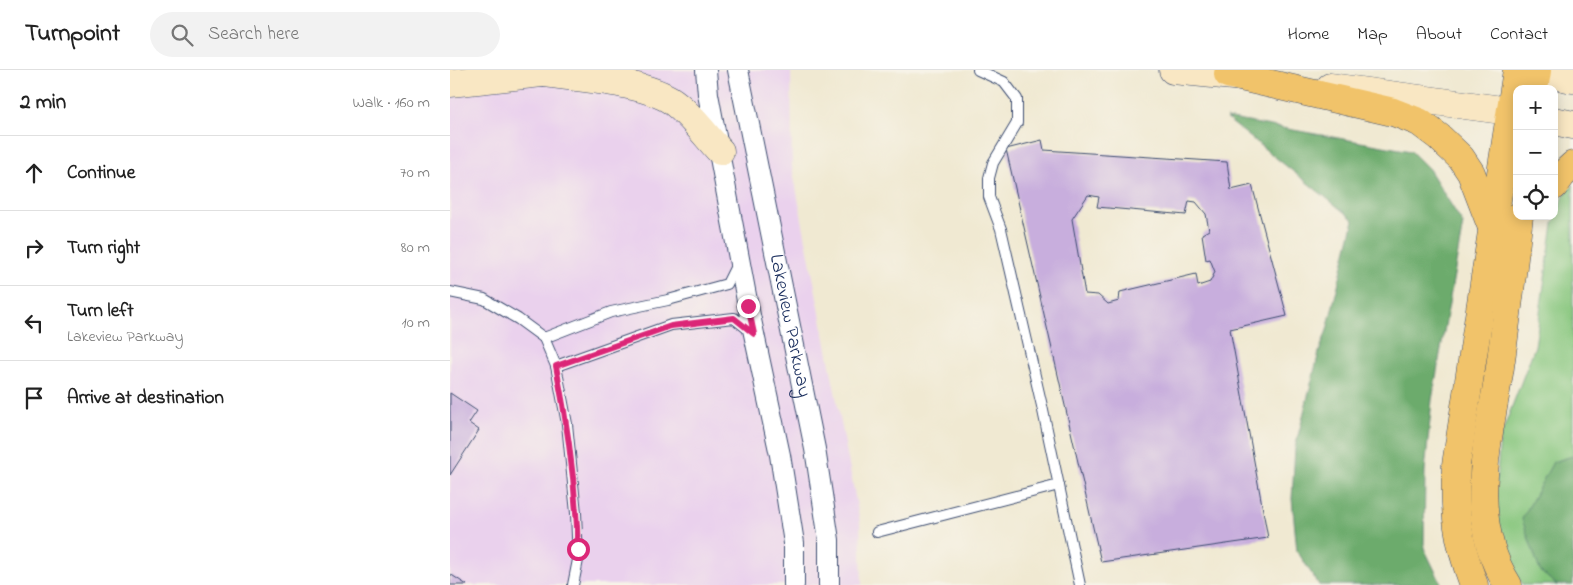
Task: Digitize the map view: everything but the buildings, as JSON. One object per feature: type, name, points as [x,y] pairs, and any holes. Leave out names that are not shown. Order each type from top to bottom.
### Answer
[{"type":"highway","points":[[1228,74],[1393,112],[1420,122],[1461,158],[1474,181],[1492,227]]},
{"type":"highway","points":[[1474,585],[1464,557],[1457,527],[1455,496],[1461,427],[1492,227],[1513,111]]},
{"type":"highway","points":[[1558,180],[1573,165]]},
{"type":"highway","points":[[1508,585],[1492,553],[1485,525],[1482,496],[1484,467],[1519,220]]},
{"type":"highway","points":[[1514,263],[1536,220]]},
{"type":"main road","points":[[450,83],[578,70]]},
{"type":"main road","points":[[1173,70],[1228,74],[1513,111]]},
{"type":"main road","points":[[543,73],[609,82],[637,88],[670,99],[679,106],[720,151]]},
{"type":"main road","points":[[1531,74],[1573,79]]},
{"type":"main road","points":[[1558,122],[1573,125]]},
{"type":"street","name":"Lakeview Parkway","points":[[706,70],[708,94],[739,258],[780,456],[792,533],[794,585]]},
{"type":"street","name":"Lakeview Parkway","points":[[738,70],[815,449],[829,540],[829,585]]},
{"type":"lane","points":[[978,70],[1004,82],[1017,99],[1017,123],[993,163],[989,178],[989,197],[1001,229],[1080,585]]},
{"type":"lane","points":[[544,338],[611,312],[668,300],[727,284],[739,258]]},
{"type":"lane","points":[[450,292],[484,299],[518,319],[544,338],[556,366],[567,424],[576,513],[578,560],[573,585]]},
{"type":"lane","points":[[556,366],[671,326],[734,318],[754,334]]},
{"type":"lane","points":[[877,532],[1059,485]]},
{"type":"shaded area","points":[[450,70],[791,70],[792,167],[860,522],[862,585],[450,585]]},
{"type":"green space","points":[[1226,118],[1411,151],[1429,169],[1463,224],[1432,400],[1425,471],[1424,548],[1442,585],[1319,585],[1297,551],[1292,499],[1295,448],[1354,220]]},
{"type":"green space","points":[[1573,185],[1573,456],[1553,462],[1540,571],[1557,585],[1523,585],[1517,577],[1494,511],[1500,438],[1535,346],[1553,224],[1555,220],[1558,220],[1558,211],[1565,193]]},
{"type":"green space","points":[[1573,456],[1573,585],[1557,585],[1540,571],[1522,519],[1553,462]]},
{"type":"route","points":[[578,549],[567,424],[556,366],[671,326],[734,318],[754,334],[748,306]]}]
